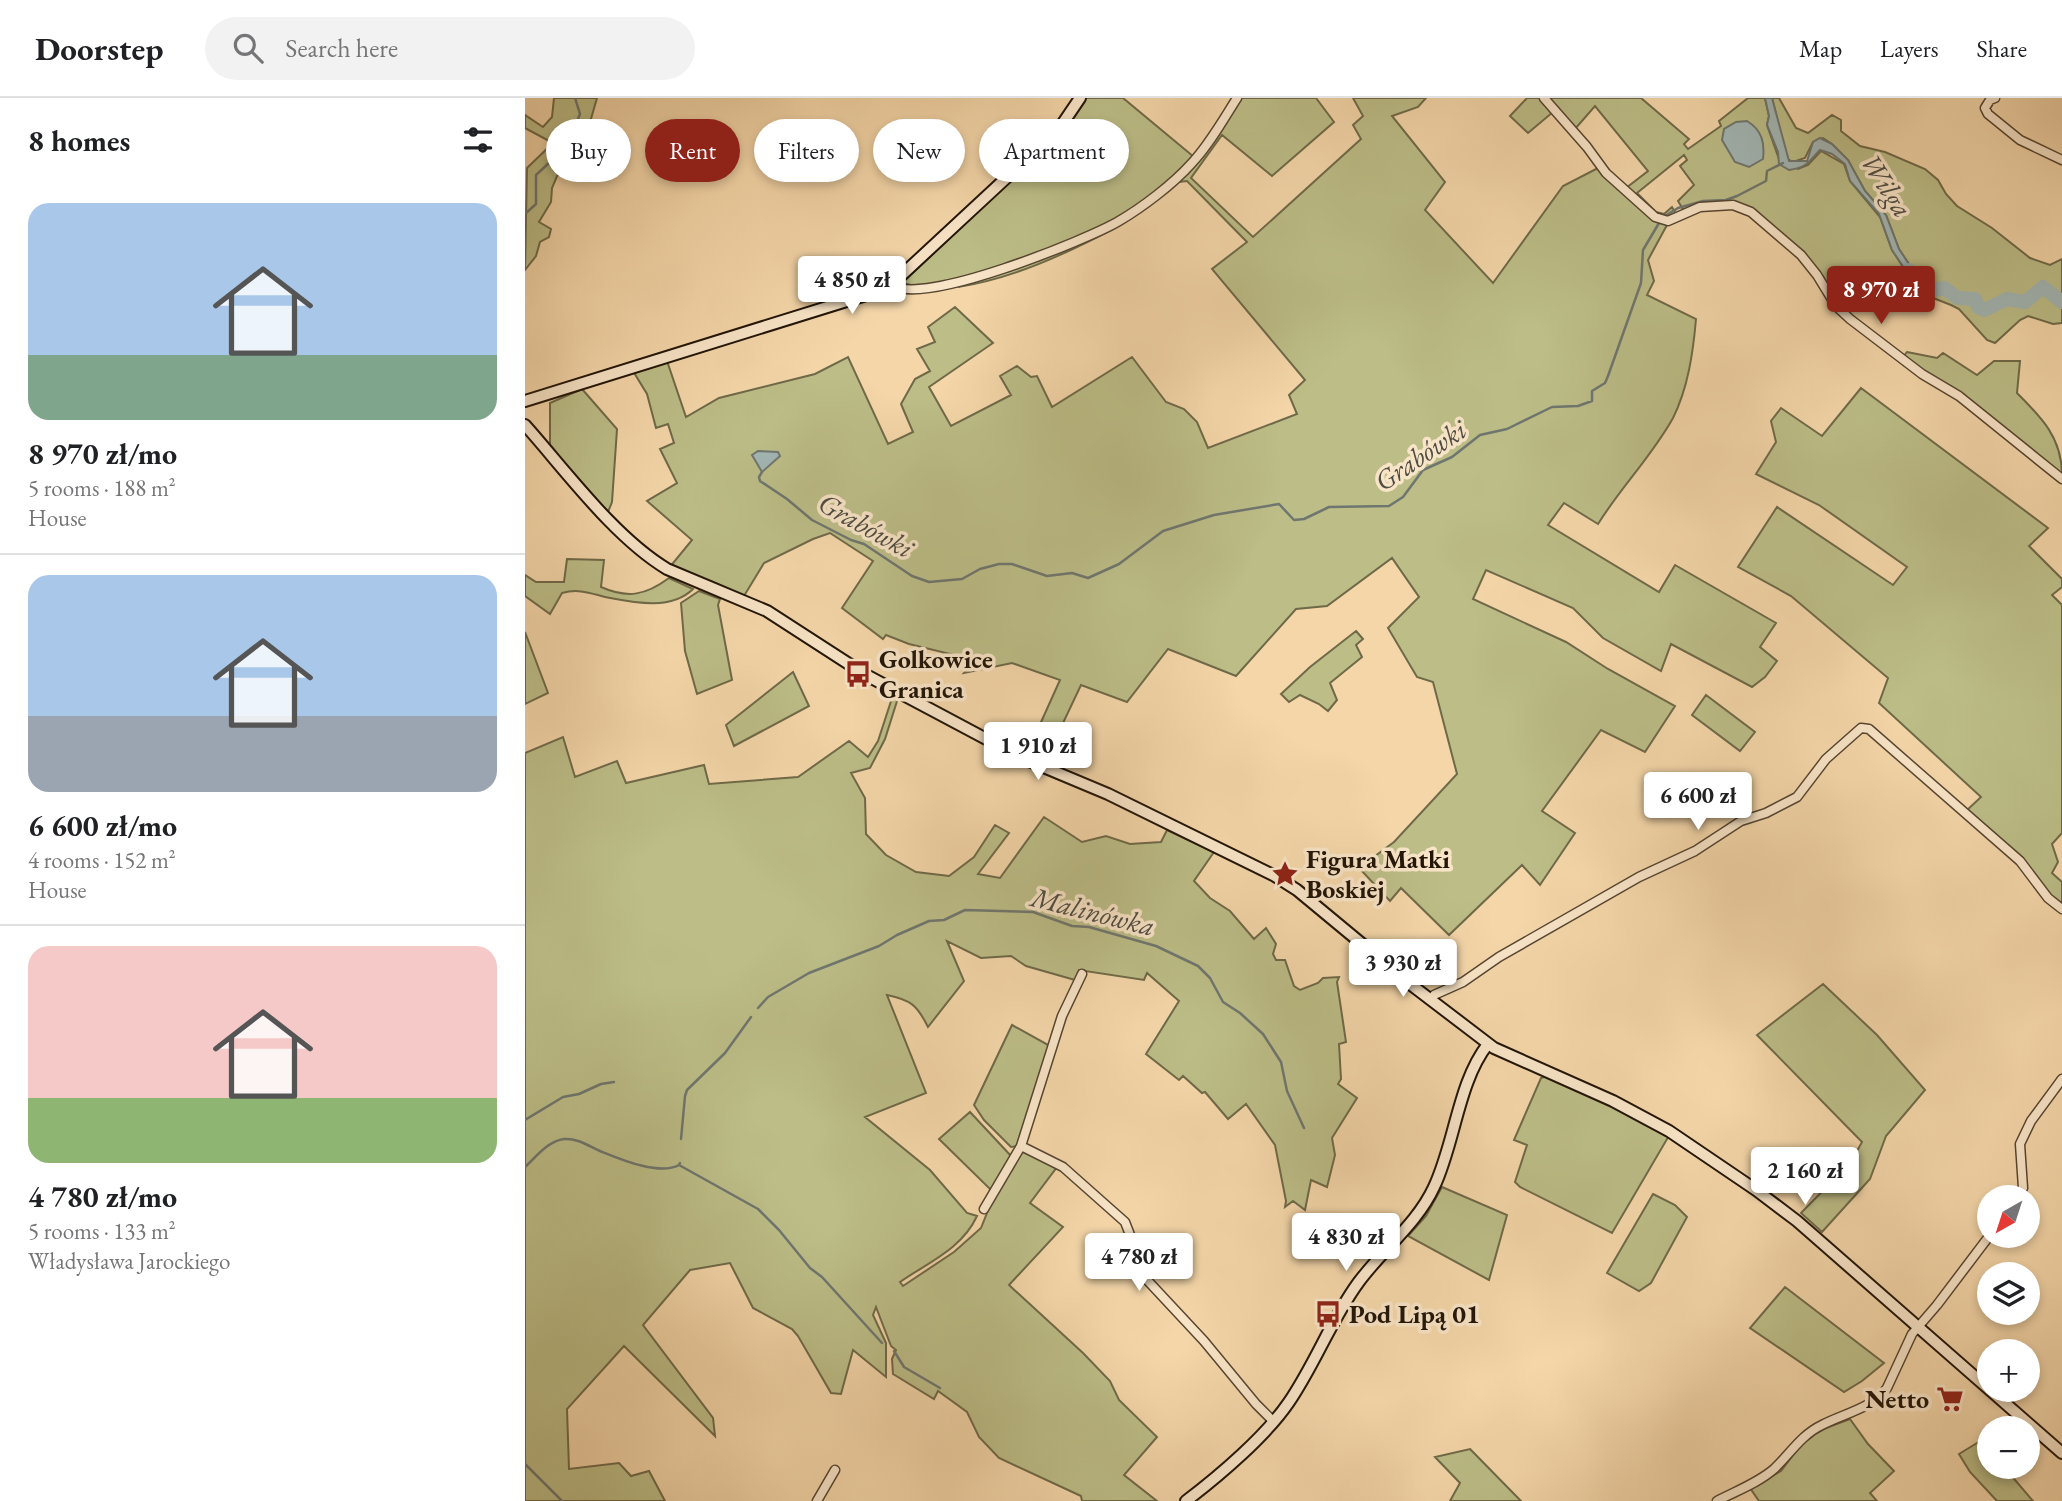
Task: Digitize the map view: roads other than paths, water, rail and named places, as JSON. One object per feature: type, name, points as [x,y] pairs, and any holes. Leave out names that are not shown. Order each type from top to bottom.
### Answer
[{"type":"street","points":[[525,401],[879,292],[892,284],[1059,129],[1080,98]]},
{"type":"street","points":[[892,284],[901,289],[950,285],[1083,240],[1112,225],[1191,164],[1237,98]]},
{"type":"street","points":[[1544,98],[1587,146],[1606,173],[1655,217],[1668,221],[1700,207],[1733,205],[1751,212],[1801,255],[1836,306],[1850,319],[1922,374],[1959,396],[2062,479]]},
{"type":"street","points":[[1995,98],[1990,100],[1985,108],[1987,114],[2020,140],[2062,160]]},
{"type":"street","points":[[525,425],[620,532],[652,560],[667,569],[767,611],[866,675],[1022,758],[1119,799],[1275,876],[1297,890],[1430,1000],[1503,1054],[1613,1101],[1699,1150],[1797,1220],[2062,1453]]},
{"type":"street","points":[[1430,1000],[1434,995],[1463,982],[1563,919],[1639,877],[1695,851],[1741,821],[1766,813],[1797,797],[1826,759],[1861,728],[1869,729],[2020,861],[2048,898],[2062,909]]},
{"type":"street","points":[[984,1209],[1021,1146],[1062,1016],[1082,974]]},
{"type":"street","points":[[1186,1501],[1274,1422],[1296,1392],[1353,1290],[1419,1212],[1430,1195],[1447,1151],[1475,1062],[1488,1044]]},
{"type":"street","points":[[2023,1185],[2019,1153],[2023,1138],[2031,1121],[2062,1079]]},
{"type":"street","points":[[1021,1146],[1063,1167],[1125,1222],[1148,1281],[1205,1341],[1274,1422]]},
{"type":"street","points":[[1717,1501],[1769,1473],[1808,1432],[1874,1403],[1888,1388],[1912,1334],[1937,1306],[1980,1248]]},
{"type":"street","points":[[817,1501],[835,1470]]},
{"type":"waterway","points":[[525,214],[536,204],[536,175],[566,147],[580,114],[575,98]]},
{"type":"waterway","name":"Grabówki","points":[[1665,216],[1678,208],[1703,201],[1726,200],[1737,196],[1766,181],[1767,171],[1783,163]]},
{"type":"waterway","name":"Grabówki","points":[[762,472],[760,481],[812,520],[864,544],[912,576],[929,582],[962,579],[980,569],[999,564],[1012,564],[1047,576],[1072,573],[1088,578],[1119,564],[1163,531],[1214,515],[1279,504],[1294,520],[1304,519],[1329,507],[1389,506],[1403,497],[1423,470],[1452,457],[1480,435],[1507,429],[1552,407],[1578,406],[1592,401],[1592,391],[1605,383],[1608,376],[1641,283],[1643,250],[1659,223]]},
{"type":"waterway","name":"Wilga","points":[[1909,270],[1923,286],[1944,288],[1958,298],[1975,299],[1978,307],[1984,310],[2007,299],[2025,302],[2043,287],[2062,302]]},
{"type":"waterway","name":"Malinówka","points":[[758,1008],[768,997],[809,973],[879,946],[929,921],[944,920],[965,910],[1033,912],[1072,926],[1089,927],[1156,946],[1198,966],[1210,978],[1223,1002],[1263,1034],[1281,1062],[1287,1091],[1304,1128]]},
{"type":"waterway","name":"Malinówka","points":[[681,1139],[687,1090],[725,1053],[751,1017]]},
{"type":"waterway","points":[[525,1120],[563,1097],[614,1082]]},
{"type":"waterway","name":"Malinówka","points":[[525,1167],[548,1146],[564,1139],[578,1141],[650,1168],[671,1168],[680,1163]]},
{"type":"waterway","points":[[679,1165],[758,1209],[882,1343]]},
{"type":"waterway","points":[[894,1351],[904,1367],[940,1388]]},
{"type":"waterway","points":[[525,1464],[562,1501]]},
{"type":"place","name":"Golkowice Granica","points":[[858,674]]},
{"type":"place","name":"Figura Matki Boskiej","points":[[1285,874]]},
{"type":"place","name":"Pod Lipą 01","points":[[1328,1314]]},
{"type":"place","name":"Netto","points":[[1950,1399]]}]
